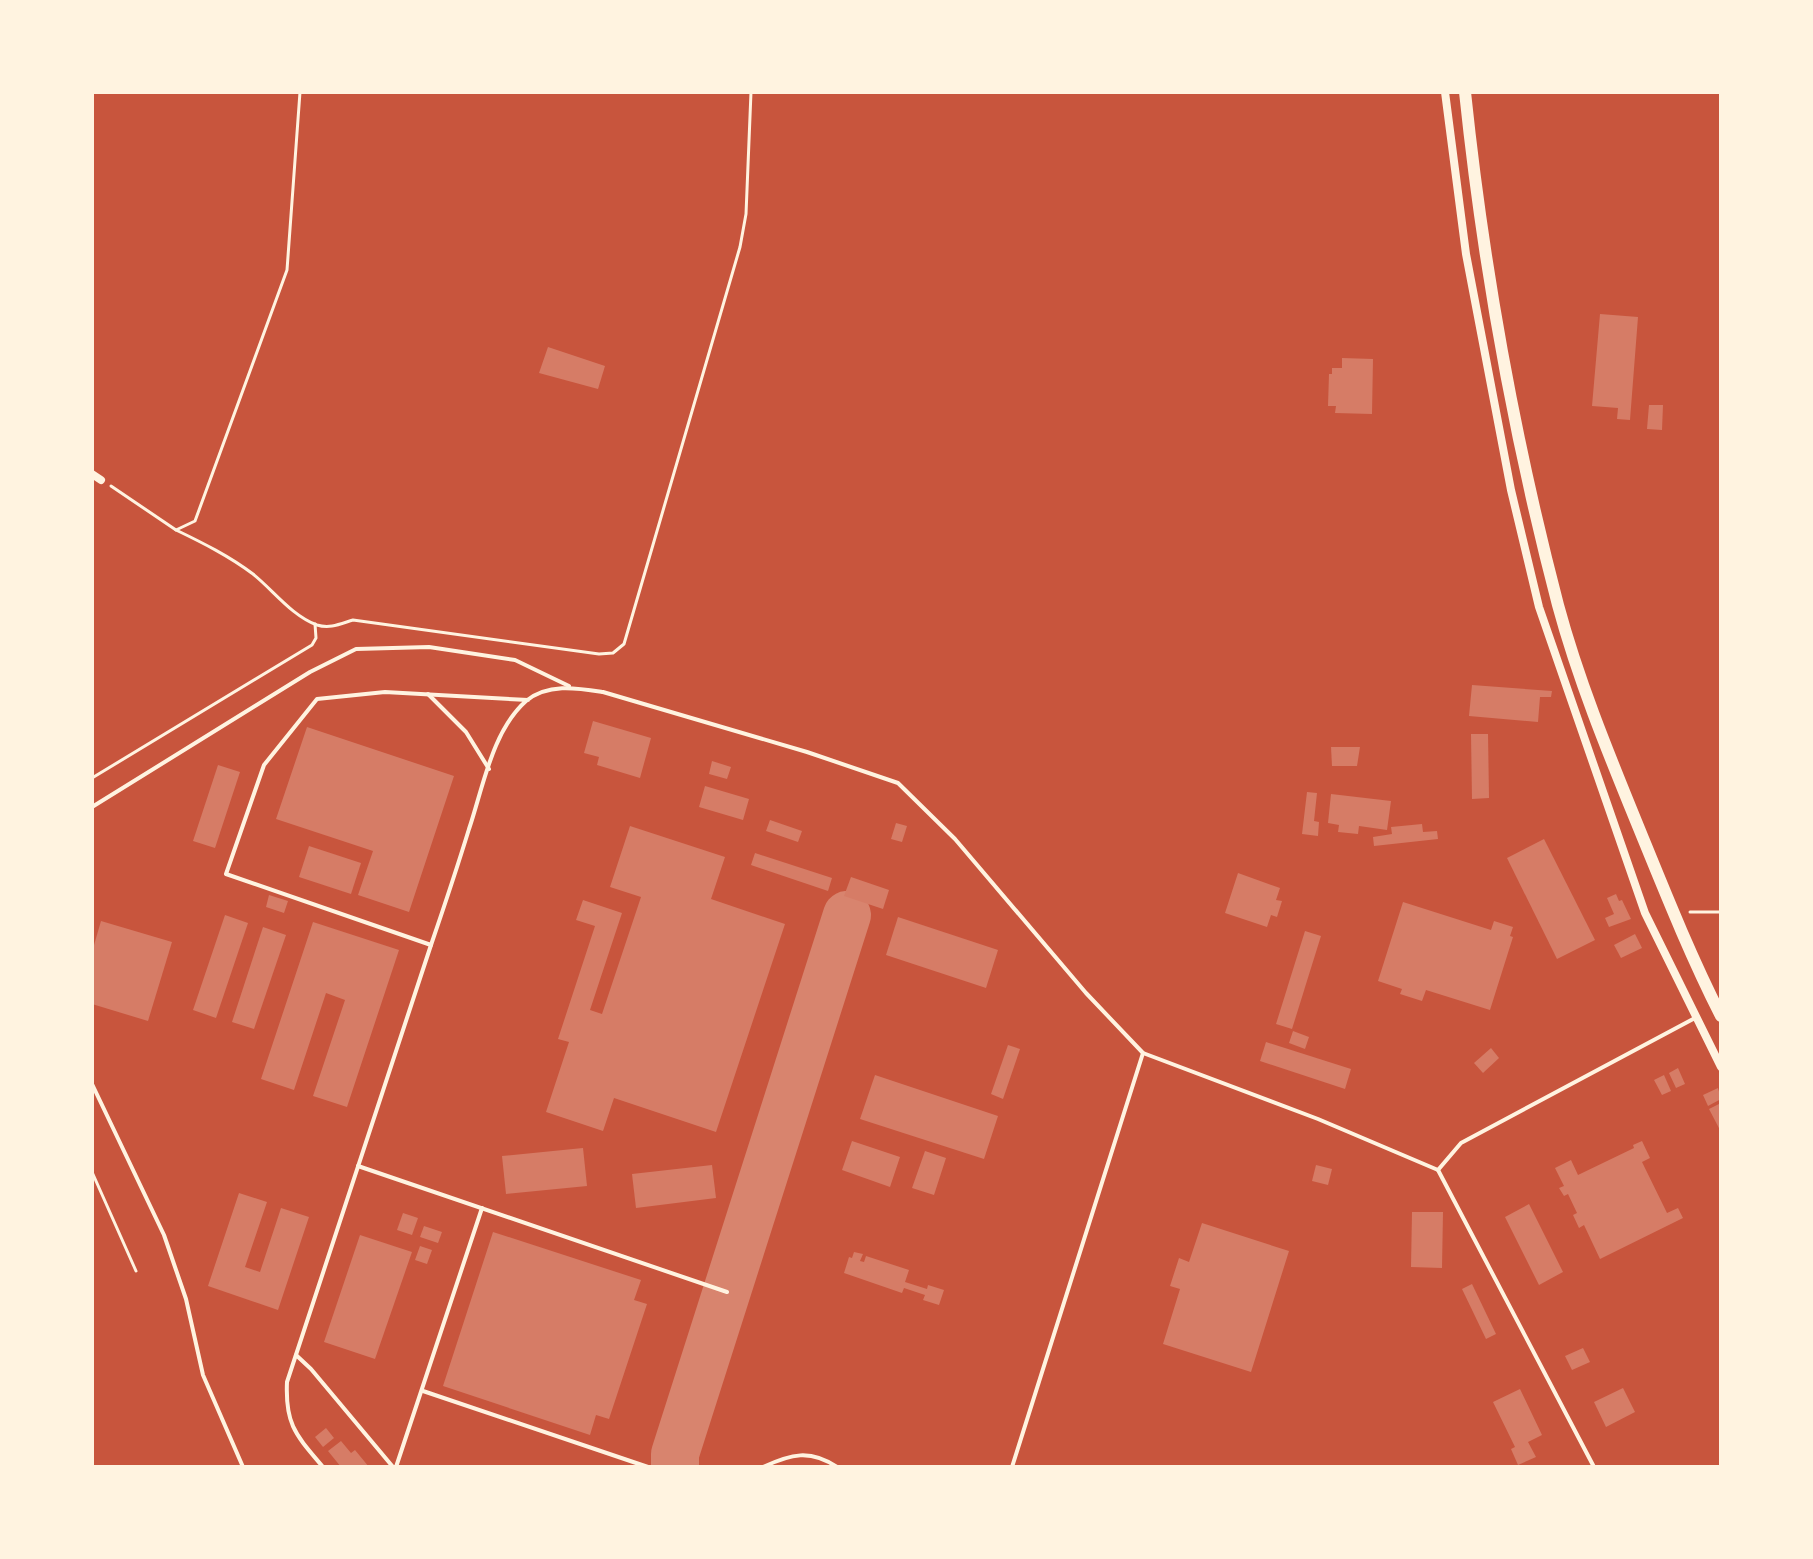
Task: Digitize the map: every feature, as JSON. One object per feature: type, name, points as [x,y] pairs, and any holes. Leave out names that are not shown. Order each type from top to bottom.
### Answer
[{"type":"main road","points":[[1465,92],[1484,247],[1515,414],[1558,606],[1607,752],[1721,1016]]},
{"type":"street","points":[[1445,92],[1469,268],[1511,490],[1539,607],[1645,913],[1721,1067]]},
{"type":"street","points":[[92,474],[101,480]]},
{"type":"lane","points":[[92,807],[310,672],[356,649],[429,647],[515,660],[571,687],[603,692],[807,752],[898,783],[955,839],[1086,993],[1143,1053],[1318,1119],[1438,1170],[1594,1467]]},
{"type":"lane","points":[[323,1467],[297,1436],[286,1409],[287,1382],[489,769],[509,721],[528,700],[547,691],[571,687]]},
{"type":"lane","points":[[431,945],[226,874],[264,765],[317,699],[385,692],[528,700]]},
{"type":"lane","points":[[428,694],[466,732],[489,769]]},
{"type":"lane","points":[[1438,1170],[1461,1143],[1696,1017]]},
{"type":"lane","points":[[1012,1467],[1143,1053]]},
{"type":"lane","points":[[92,1084],[164,1235],[186,1299],[203,1375],[243,1467]]},
{"type":"lane","points":[[358,1166],[727,1292]]},
{"type":"lane","points":[[296,1355],[394,1467],[423,1391],[482,1208]]},
{"type":"lane","points":[[423,1391],[648,1467]]},
{"type":"lane","points":[[763,1467],[790,1454],[822,1457],[837,1467]]},
{"type":"path","points":[[176,530],[195,521],[287,270],[300,92]]},
{"type":"path","points":[[101,480],[176,530],[219,551],[315,624],[330,628],[353,620],[599,654],[613,653],[624,644],[740,247],[746,214],[751,92]]},
{"type":"path","points":[[92,778],[312,645],[316,638],[315,624]]},
{"type":"path","points":[[1674,913],[1721,912]]},
{"type":"path","points":[[92,1172],[136,1271]]},
{"type":"building","points":[[1600,314],[1638,317],[1630,420],[1617,419],[1618,408],[1592,406]]},
{"type":"building","points":[[548,347],[605,366],[598,389],[539,373]]},
{"type":"building","points":[[1342,358],[1373,359],[1372,414],[1335,413],[1336,406],[1328,406],[1329,374],[1332,374],[1332,368],[1342,368]]},
{"type":"building","points":[[1649,405],[1663,405],[1662,430],[1647,429]]},
{"type":"building","points":[[1472,685],[1552,691],[1551,697],[1540,697],[1538,722],[1469,716]]},
{"type":"building","points":[[593,721],[651,738],[640,778],[597,765],[599,757],[584,753]]},
{"type":"building","points":[[307,727],[454,776],[409,912],[358,895],[373,851],[276,819]]},
{"type":"building","points":[[1471,734],[1488,734],[1489,798],[1472,799]]},
{"type":"building","points":[[1331,747],[1360,747],[1357,766],[1332,766]]},
{"type":"building","points":[[712,761],[731,767],[727,779],[709,774]]},
{"type":"building","points":[[218,765],[240,772],[215,848],[193,841]]},
{"type":"building","points":[[705,786],[749,799],[743,820],[699,807]]},
{"type":"building","points":[[1307,792],[1317,793],[1314,821],[1319,822],[1318,836],[1302,834]]},
{"type":"building","points":[[1331,794],[1391,801],[1387,830],[1359,826],[1358,834],[1338,832],[1339,825],[1328,823]]},
{"type":"building","points":[[770,820],[802,831],[798,842],[766,831]]},
{"type":"building","points":[[896,823],[907,826],[902,842],[891,839]]},
{"type":"building","points":[[1422,824],[1423,832],[1437,831],[1438,839],[1374,846],[1373,837],[1392,834],[1391,827]]},
{"type":"building","points":[[630,826],[725,857],[711,899],[785,924],[716,1132],[614,1098],[603,1131],[546,1112],[569,1042],[558,1039],[595,926],[576,920],[583,900],[622,913],[590,1010],[602,1014],[641,897],[610,887]]},
{"type":"building","points":[[1544,839],[1595,940],[1557,959],[1507,858]]},
{"type":"building","points":[[309,846],[361,863],[351,894],[299,877]]},
{"type":"building","points":[[755,853],[832,878],[828,891],[751,865]]},
{"type":"building","points":[[1238,873],[1280,888],[1276,900],[1282,901],[1277,917],[1271,915],[1267,927],[1225,913]]},
{"type":"building","points":[[851,877],[889,890],[883,909],[844,896]]},
{"type":"building","points":[[1616,894],[1631,919],[1609,927],[1605,918],[1614,914],[1607,898]]},
{"type":"building","points":[[269,895],[288,901],[284,913],[266,907]]},
{"type":"building","points":[[1403,902],[1491,930],[1494,921],[1513,927],[1510,936],[1513,937],[1490,1010],[1426,990],[1422,1001],[1400,994],[1402,989],[1378,981]]},
{"type":"building","points":[[225,915],[248,923],[216,1018],[193,1010]]},
{"type":"building","points":[[898,917],[998,950],[986,988],[886,955]]},
{"type":"building","points":[[101,921],[172,942],[148,1021],[92,1004],[92,952]]},
{"type":"building","points":[[313,922],[399,950],[347,1107],[313,1096],[345,1000],[326,993],[294,1090],[261,1079]]},
{"type":"building","points":[[263,927],[286,935],[254,1029],[232,1022]]},
{"type":"building","points":[[1305,931],[1321,936],[1292,1029],[1276,1024]]},
{"type":"building","points":[[1635,934],[1642,948],[1621,958],[1614,945]]},
{"type":"building","points":[[1293,1031],[1309,1037],[1305,1049],[1289,1043]]},
{"type":"building","points":[[1266,1042],[1351,1069],[1345,1089],[1260,1061]]},
{"type":"building","points":[[1008,1045],[1020,1049],[1003,1099],[991,1094]]},
{"type":"building","points":[[1491,1048],[1499,1058],[1483,1073],[1474,1063]]},
{"type":"building","points":[[1678,1068],[1685,1084],[1676,1088],[1669,1073]]},
{"type":"building","points":[[875,1075],[998,1116],[984,1159],[860,1119]]},
{"type":"building","points":[[1664,1075],[1671,1091],[1662,1095],[1654,1080]]},
{"type":"building","points":[[1718,1088],[1721,1099],[1708,1106],[1703,1095]]},
{"type":"building","points":[[1721,1103],[1721,1132],[1709,1109]]},
{"type":"building","points":[[852,1141],[900,1157],[890,1187],[842,1170]]},
{"type":"building","points":[[1642,1141],[1650,1158],[1642,1162],[1667,1213],[1678,1208],[1683,1218],[1600,1259],[1584,1225],[1579,1228],[1573,1215],[1577,1213],[1568,1194],[1564,1196],[1559,1188],[1564,1186],[1555,1168],[1571,1160],[1578,1175],[1634,1148],[1633,1145]]},
{"type":"building","points":[[583,1148],[587,1186],[506,1194],[502,1156]]},
{"type":"building","points":[[925,1151],[946,1158],[934,1195],[912,1188]]},
{"type":"building","points":[[712,1165],[716,1198],[636,1208],[632,1174]]},
{"type":"building","points":[[1316,1165],[1332,1169],[1328,1185],[1312,1181]]},
{"type":"building","points":[[239,1193],[267,1202],[245,1267],[260,1272],[281,1208],[309,1217],[278,1310],[208,1286]]},
{"type":"building","points":[[1529,1204],[1563,1272],[1539,1285],[1505,1217]]},
{"type":"building","points":[[1412,1212],[1443,1212],[1442,1268],[1411,1267]]},
{"type":"building","points":[[403,1213],[418,1218],[412,1235],[397,1230]]},
{"type":"building","points":[[1202,1223],[1289,1251],[1251,1372],[1163,1344],[1180,1289],[1170,1286],[1179,1258],[1189,1262]]},
{"type":"building","points":[[424,1226],[442,1232],[438,1243],[420,1237]]},
{"type":"building","points":[[493,1232],[641,1280],[634,1300],[647,1304],[609,1419],[596,1415],[590,1435],[443,1386]]},
{"type":"building","points":[[360,1235],[412,1252],[375,1359],[324,1342]]},
{"type":"building","points":[[420,1246],[432,1250],[427,1264],[415,1260]]},
{"type":"building","points":[[854,1252],[863,1254],[860,1261],[864,1262],[866,1256],[909,1270],[905,1282],[927,1289],[928,1285],[944,1290],[939,1305],[923,1300],[925,1295],[904,1288],[902,1293],[844,1273]]},
{"type":"building","points":[[1472,1284],[1496,1334],[1486,1339],[1462,1289]]},
{"type":"building","points":[[1583,1348],[1590,1362],[1572,1370],[1565,1356]]},
{"type":"building","points":[[1623,1388],[1635,1412],[1606,1427],[1594,1402]]},
{"type":"building","points":[[1520,1389],[1542,1435],[1528,1442],[1536,1457],[1518,1465],[1511,1449],[1515,1447],[1493,1402]]},
{"type":"building","points":[[326,1428],[334,1438],[323,1447],[315,1437]]},
{"type":"building","points":[[341,1441],[351,1453],[355,1450],[369,1467],[341,1467],[328,1451]]},
{"type":"taxiway","points":[[675,1467],[675,1454],[847,915]]}]
